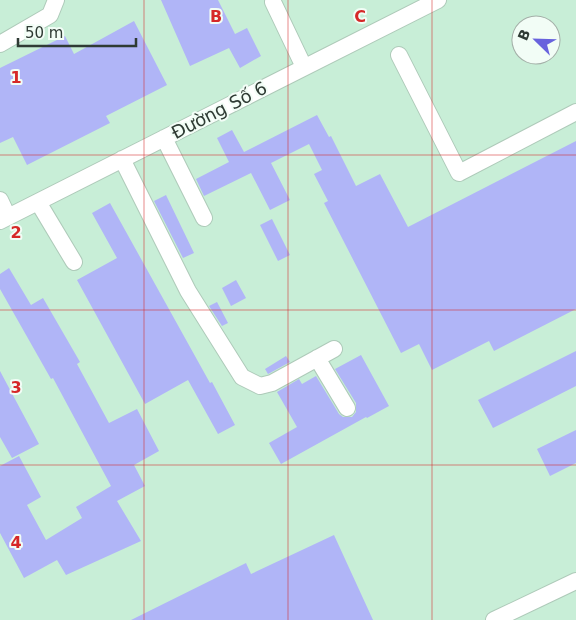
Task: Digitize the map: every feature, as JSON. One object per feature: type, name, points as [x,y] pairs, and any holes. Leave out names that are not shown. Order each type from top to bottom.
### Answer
[{"type":"street","points":[[0,44],[50,16],[56,0]]},
{"type":"street","name":"Đường Số 6","points":[[4,219],[438,0]]},
{"type":"street","points":[[273,2],[304,68]]},
{"type":"street","points":[[399,55],[459,173],[576,112]]},
{"type":"street","points":[[164,138],[204,218]]},
{"type":"street","points":[[122,159],[188,292],[242,377],[260,386],[272,383],[334,349]]},
{"type":"street","points":[[0,200],[4,219]]},
{"type":"street","points":[[38,202],[74,262]]},
{"type":"street","points":[[317,358],[348,408]]},
{"type":"street","points":[[494,620],[576,581]]},
{"type":"shaded area","points":[[0,0],[576,0],[576,620],[0,620]]},
{"type":"building","points":[[161,0],[218,0],[235,34],[247,28],[261,56],[240,68],[229,48],[190,66]]},
{"type":"building","points":[[134,21],[167,85],[106,116],[110,123],[27,165],[13,137],[0,143],[0,68],[65,36],[74,54]]},
{"type":"building","points":[[317,115],[329,137],[331,136],[356,186],[380,174],[408,227],[576,141],[576,309],[494,351],[489,341],[432,370],[419,344],[401,353],[324,203],[328,201],[314,174],[322,170],[309,144],[271,163],[290,200],[270,210],[251,173],[204,196],[196,179],[229,162],[217,138],[232,130],[244,152]]},
{"type":"building","points":[[166,195],[194,253],[183,258],[154,201]]},
{"type":"building","points":[[110,203],[235,425],[218,434],[188,380],[145,404],[77,280],[117,258],[92,213]]},
{"type":"building","points":[[272,219],[290,255],[278,261],[260,225]]},
{"type":"building","points":[[9,268],[31,305],[43,298],[80,362],[77,364],[109,423],[137,409],[159,451],[134,465],[145,486],[117,501],[141,541],[66,575],[57,560],[24,578],[0,533],[0,466],[19,456],[41,497],[27,505],[46,540],[82,518],[76,507],[111,486],[53,378],[51,379],[0,289],[0,274]]},
{"type":"building","points":[[236,280],[246,298],[231,306],[222,288]]},
{"type":"building","points":[[217,302],[228,323],[222,326],[209,306]]},
{"type":"building","points":[[576,351],[576,386],[493,428],[478,400]]},
{"type":"building","points":[[361,355],[389,406],[281,464],[269,443],[297,427],[277,392],[299,379],[302,384],[316,376],[339,414],[343,417],[352,417],[356,412],[356,403],[335,369]]},
{"type":"building","points":[[286,356],[290,362],[268,374],[265,369]]},
{"type":"building","points":[[0,371],[39,444],[12,458],[0,437]]},
{"type":"building","points":[[576,430],[576,463],[550,476],[537,449]]},
{"type":"building","points":[[334,535],[373,620],[131,620],[246,563],[251,574]]}]
